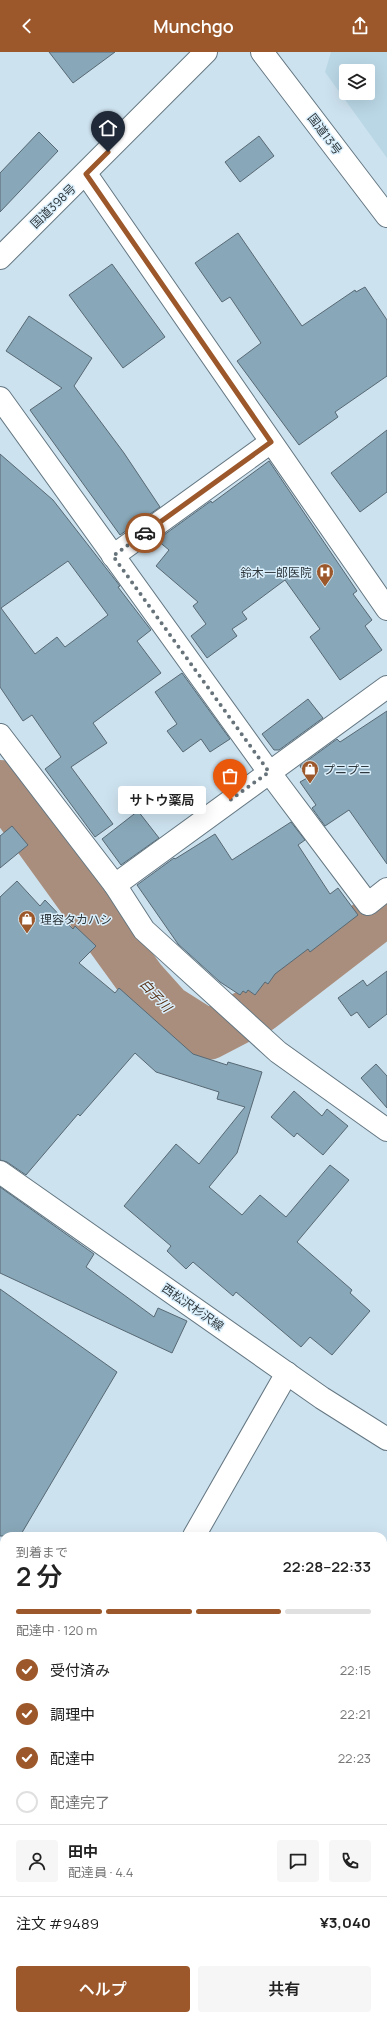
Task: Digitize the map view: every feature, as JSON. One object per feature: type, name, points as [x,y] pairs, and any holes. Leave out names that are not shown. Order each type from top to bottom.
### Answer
[{"type":"main road","name":"国道398号","points":[[0,258],[86,174],[206,52]]},
{"type":"main road","name":"国道13号","points":[[262,52],[387,216]]},
{"type":"main road","points":[[86,174],[387,609]]},
{"type":"main road","points":[[0,398],[269,772],[368,904],[387,889]]},
{"type":"main road","points":[[113,556],[271,442]]},
{"type":"main road","points":[[115,885],[387,687]]},
{"type":"main road","points":[[0,735],[115,885],[144,930],[278,1052],[387,1130]]},
{"type":"main road","name":"西松沢杉沢線","points":[[0,1172],[287,1373],[387,1439]]},
{"type":"main road","points":[[196,1532],[287,1373]]},
{"type":"shaded area","points":[[331,52],[387,52],[387,158],[345,100],[375,100],[375,64],[339,64],[339,91],[325,72]]},
{"type":"building","points":[[49,52],[115,52],[73,83]]},
{"type":"building","points":[[39,132],[58,151],[0,212],[0,173]]},
{"type":"building","points":[[259,136],[274,156],[240,182],[225,162]]},
{"type":"building","points":[[238,233],[302,326],[355,290],[356,292],[365,287],[387,320],[387,376],[335,412],[338,417],[299,445],[237,361],[261,343],[230,297],[222,302],[195,263]]},
{"type":"building","points":[[112,264],[165,337],[123,368],[69,295]]},
{"type":"building","points":[[29,316],[92,358],[74,386],[124,453],[160,507],[120,535],[30,410],[62,388],[6,351]]},
{"type":"building","points":[[387,430],[387,492],[360,512],[331,473]]},
{"type":"building","points":[[0,454],[53,500],[120,586],[118,587],[151,630],[137,641],[161,673],[93,723],[107,743],[71,767],[113,824],[95,837],[45,769],[61,757],[32,715],[23,721],[0,687]],"holes":[[[68,561],[108,615],[65,647],[57,637],[35,654],[1,608]]]},
{"type":"building","points":[[269,461],[357,591],[353,594],[372,620],[365,626],[382,650],[340,680],[310,637],[320,629],[285,580],[242,612],[247,619],[232,629],[237,636],[207,658],[191,636],[206,624],[193,606],[198,602],[156,566],[169,550],[157,540],[211,501],[212,503]]},
{"type":"building","points":[[182,673],[230,739],[210,752],[201,739],[183,752],[167,731],[177,724],[155,692]]},
{"type":"building","points":[[308,699],[323,718],[279,750],[274,750],[262,734]]},
{"type":"building","points":[[387,711],[387,864],[349,810],[325,826],[312,808],[316,805],[300,782],[307,778],[300,766],[337,739],[340,742]]},
{"type":"building","points":[[138,811],[159,838],[121,865],[102,839]]},
{"type":"building","points":[[291,822],[305,840],[298,845],[330,894],[338,888],[358,915],[310,952],[308,949],[275,974],[268,984],[265,982],[255,995],[248,990],[246,993],[243,991],[240,995],[220,982],[178,944],[137,885],[174,858],[175,859],[215,834],[232,860]]},
{"type":"building","points":[[12,826],[28,845],[0,868],[0,836]]},
{"type":"building","points":[[17,881],[40,906],[45,900],[73,929],[75,926],[96,946],[79,963],[115,993],[119,988],[193,1054],[227,1065],[228,1062],[262,1072],[237,1153],[209,1187],[242,1215],[260,1195],[286,1217],[330,1165],[349,1180],[297,1242],[352,1290],[350,1293],[370,1311],[332,1355],[310,1337],[301,1347],[236,1292],[233,1296],[193,1262],[186,1269],[167,1251],[171,1246],[124,1206],[176,1144],[199,1164],[245,1107],[217,1099],[219,1092],[156,1072],[135,1053],[80,1116],[78,1114],[26,1175],[7,1162],[0,1160],[0,897]]},
{"type":"building","points":[[387,971],[387,1014],[369,1028],[357,1012],[351,1016],[338,998],[363,980],[367,986]]},
{"type":"building","points":[[376,1064],[387,1076],[387,1108],[361,1078]]},
{"type":"building","points":[[294,1091],[322,1116],[327,1109],[348,1126],[323,1155],[297,1133],[294,1137],[271,1117]]},
{"type":"building","points":[[0,1187],[94,1254],[86,1267],[154,1317],[158,1308],[187,1321],[172,1353],[0,1273]]},
{"type":"building","points":[[0,1289],[117,1372],[22,1532],[0,1532]]},
{"type":"waterway","name":"白子川","points":[[0,785],[141,980],[167,1009],[208,1035],[260,1008],[387,910]]},
{"type":"way so far","points":[[145,533],[113,556],[269,772],[230,800]]},
{"type":"place","name":"鈴木一郎医院","points":[[325,587]]},
{"type":"place","name":"プニプニ","points":[[310,784]]},
{"type":"place","name":"サトウ薬局","points":[[230,800]]},
{"type":"place","name":"理容タカハシ","points":[[27,934]]},
{"type":"route","points":[[108,152],[86,174],[271,442],[145,533]]}]
